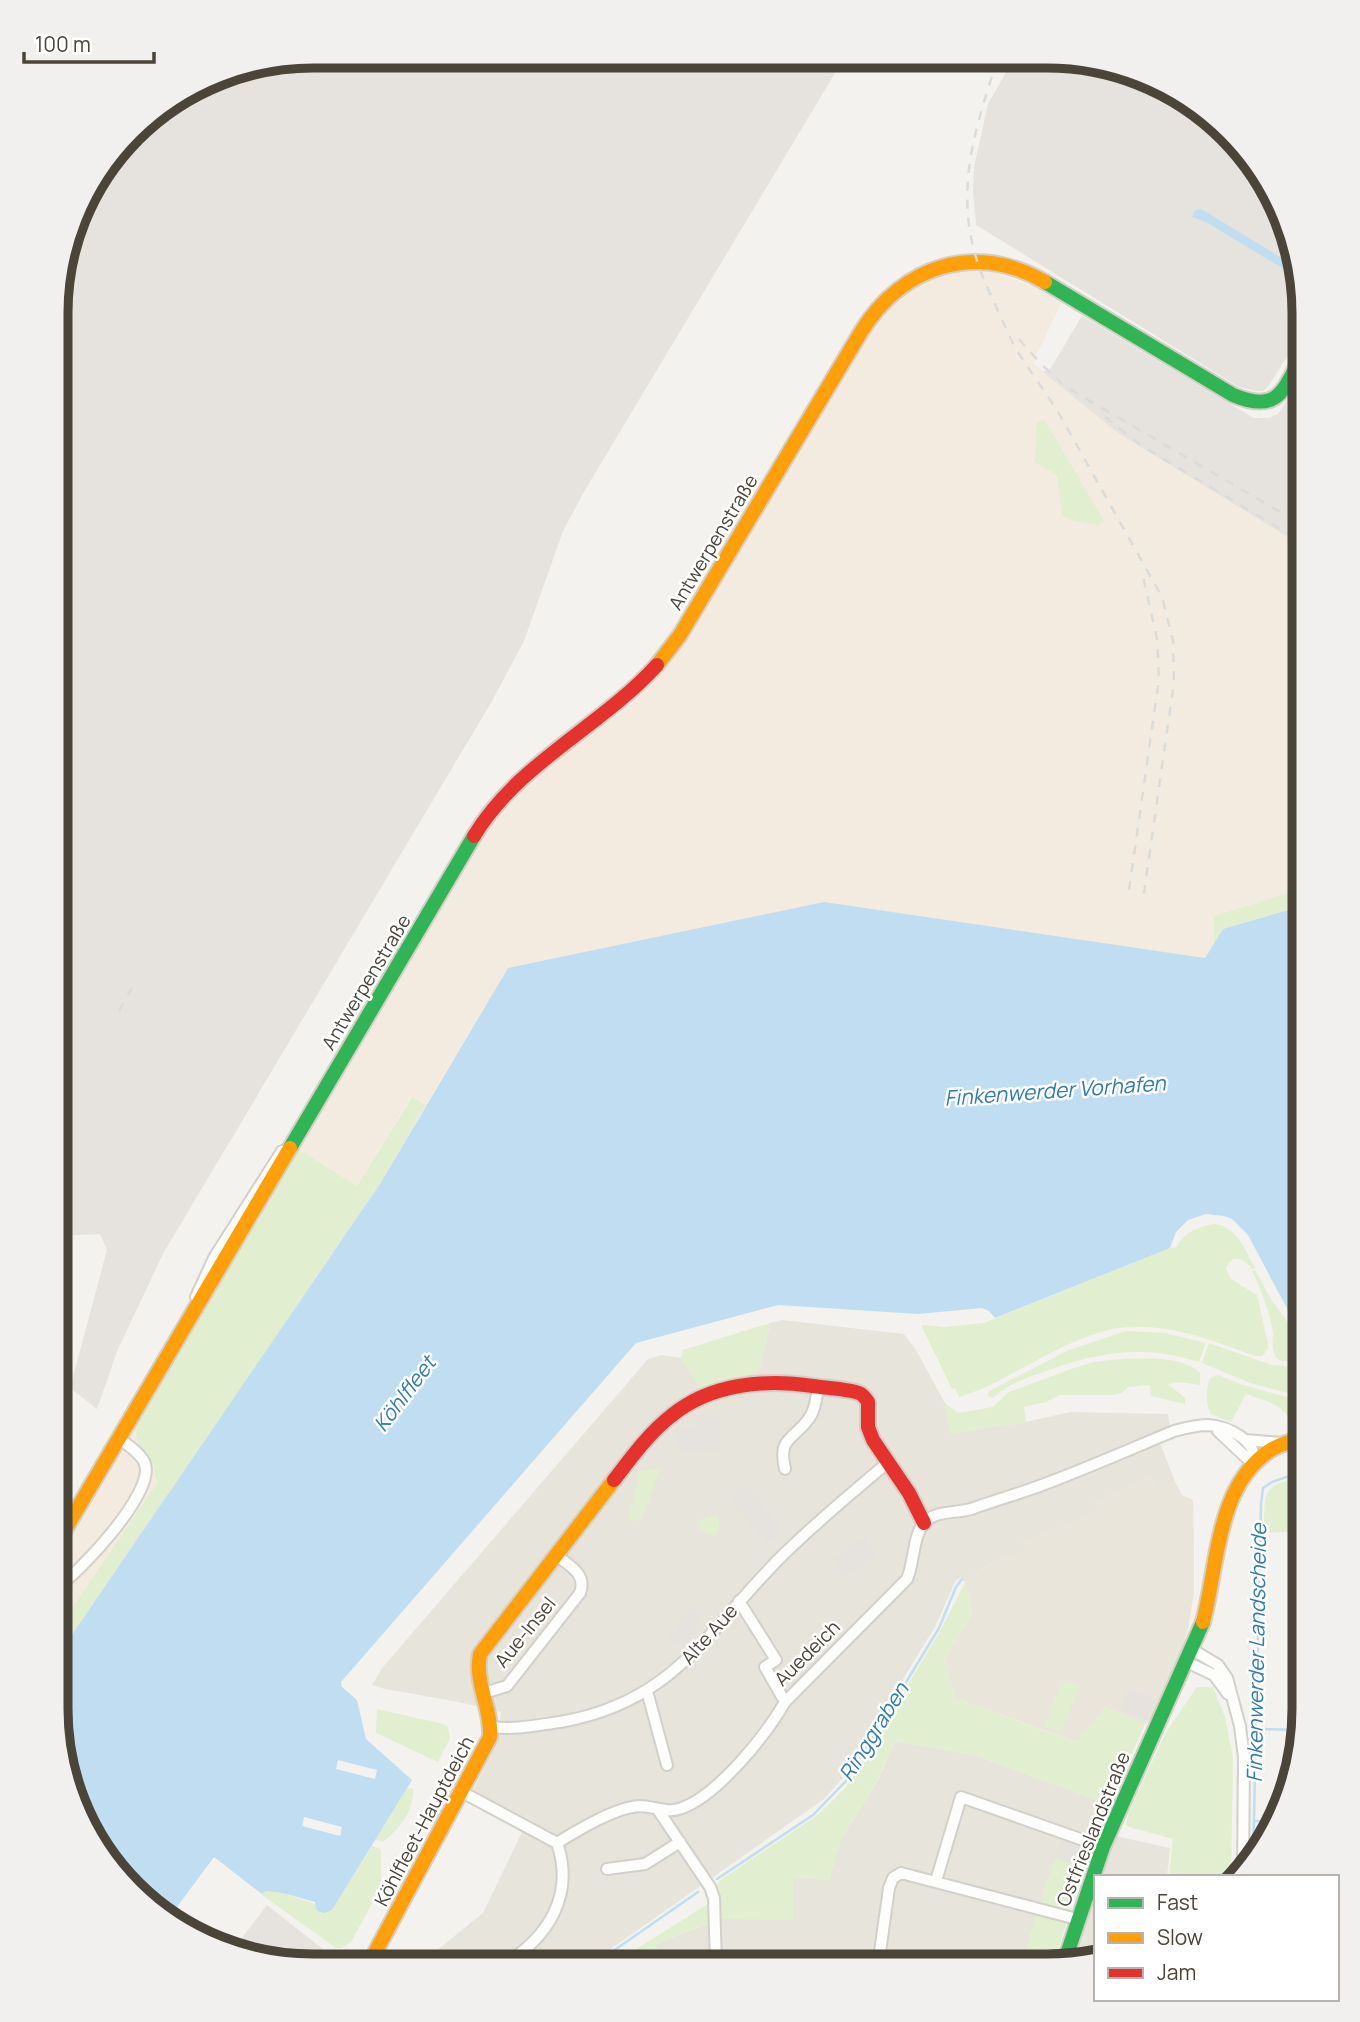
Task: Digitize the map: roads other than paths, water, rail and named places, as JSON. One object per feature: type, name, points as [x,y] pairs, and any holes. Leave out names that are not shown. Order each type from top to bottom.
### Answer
[{"type":"street","name":"Antwerpenstraße","points":[[68,1525],[481,825],[518,783],[628,697],[661,663],[880,304],[895,291],[936,268],[957,263],[987,262],[1029,273],[1246,401],[1264,405],[1277,396],[1292,372]]},
{"type":"street","name":"Aue-Insel","points":[[556,1555],[580,1574],[583,1583],[580,1593],[507,1686],[484,1693],[478,1676],[479,1656],[556,1555],[634,1455],[669,1417],[698,1398],[758,1382],[793,1383],[818,1388]]},
{"type":"street","points":[[785,1469],[785,1443],[809,1418],[818,1388],[851,1390],[864,1396],[869,1405],[870,1433],[909,1493],[924,1523],[946,1512],[971,1510],[1048,1483],[1174,1431],[1202,1425],[1219,1427],[1243,1439],[1262,1443],[1291,1441]]},
{"type":"street","points":[[1202,1425],[1225,1436],[1253,1464]]},
{"type":"street","points":[[68,1578],[108,1538],[144,1485],[147,1473],[143,1459],[119,1438]]},
{"type":"street","points":[[1243,1439],[1254,1450],[1253,1464]]},
{"type":"street","points":[[1253,1464],[1284,1443]]},
{"type":"street","name":"Alte Aue","points":[[492,1727],[520,1728],[578,1718],[617,1707],[647,1691],[682,1665],[789,1550],[887,1462]]},
{"type":"street","name":"Ostfrieslandstraße","points":[[1067,1953],[1103,1847],[1185,1662],[1193,1650],[1201,1626],[1224,1521],[1234,1491],[1253,1464]]},
{"type":"street","name":"Auedeich","points":[[556,1843],[624,1810],[639,1806],[658,1810],[680,1809],[720,1782],[771,1727],[785,1702],[907,1579],[917,1538],[924,1523]]},
{"type":"street","points":[[739,1601],[776,1660],[765,1667],[785,1702]]},
{"type":"street","points":[[1193,1650],[1209,1658],[1222,1671],[1227,1678],[1235,1707],[1244,1757],[1242,1856]]},
{"type":"street","name":"Ostfrieslandstraße","points":[[1164,1713],[1176,1699],[1193,1665],[1193,1650]]},
{"type":"street","points":[[1193,1665],[1214,1675],[1235,1707]]},
{"type":"street","points":[[647,1691],[667,1765]]},
{"type":"street","name":"Köhlfleet-Hauptdeich","points":[[374,1954],[488,1741],[492,1727],[484,1693]]},
{"type":"street","points":[[462,1792],[556,1843],[561,1857],[558,1906],[550,1924],[538,1939],[518,1954]]},
{"type":"street","points":[[936,1881],[961,1797],[1103,1847]]},
{"type":"street","points":[[658,1810],[705,1878],[714,1898],[715,1954]]},
{"type":"street","points":[[607,1869],[645,1864],[680,1842]]},
{"type":"street","points":[[885,1954],[889,1888],[893,1878],[901,1873],[1077,1919]]},
{"type":"water","points":[[1201,209],[1286,260],[1288,271],[1206,222],[1192,217],[1195,210]]},
{"type":"water","points":[[824,902],[1205,958],[1223,929],[1292,910],[1291,1317],[1248,1235],[1232,1219],[1206,1214],[1188,1220],[1176,1232],[1170,1248],[995,1318],[982,1308],[918,1314],[778,1305],[636,1343],[341,1682],[342,1687],[357,1700],[366,1739],[412,1780],[332,1910],[324,1913],[317,1911],[315,1902],[283,1893],[266,1891],[262,1894],[214,1857],[175,1910],[140,1882],[119,1858],[87,1803],[73,1757],[69,1725],[68,1640],[380,1184],[508,968]]},
{"type":"waterway","name":"Finkenwerder Landscheide","points":[[1253,1841],[1261,1504],[1263,1488],[1291,1475]]},
{"type":"waterway","name":"Ringgraben","points":[[717,1879],[813,1815],[846,1781],[939,1628],[962,1579]]},
{"type":"waterway","points":[[1254,1729],[1290,1730]]},
{"type":"waterway","points":[[1254,1821],[1265,1821]]},
{"type":"waterway","name":"Ringgraben","points":[[609,1954],[698,1892]]},
{"type":"railway","points":[[991,295],[978,264],[970,234],[967,205],[972,148],[995,68]]},
{"type":"railway","points":[[987,287],[1015,348],[1057,410],[1162,597],[1173,640],[1174,682],[1143,900]]},
{"type":"railway","points":[[1019,339],[1066,387],[1292,519]]},
{"type":"railway","points":[[1105,417],[1142,446],[1292,536]]},
{"type":"railway","points":[[1129,890],[1159,679],[1157,639],[1142,572]]},
{"type":"railway","points":[[119,1011],[133,986]]},
{"type":"water label","name":"Finkenwerder Vorhafen","points":[[1055,1091]]},
{"type":"water label","name":"Köhlfleet","points":[[405,1394]]}]
